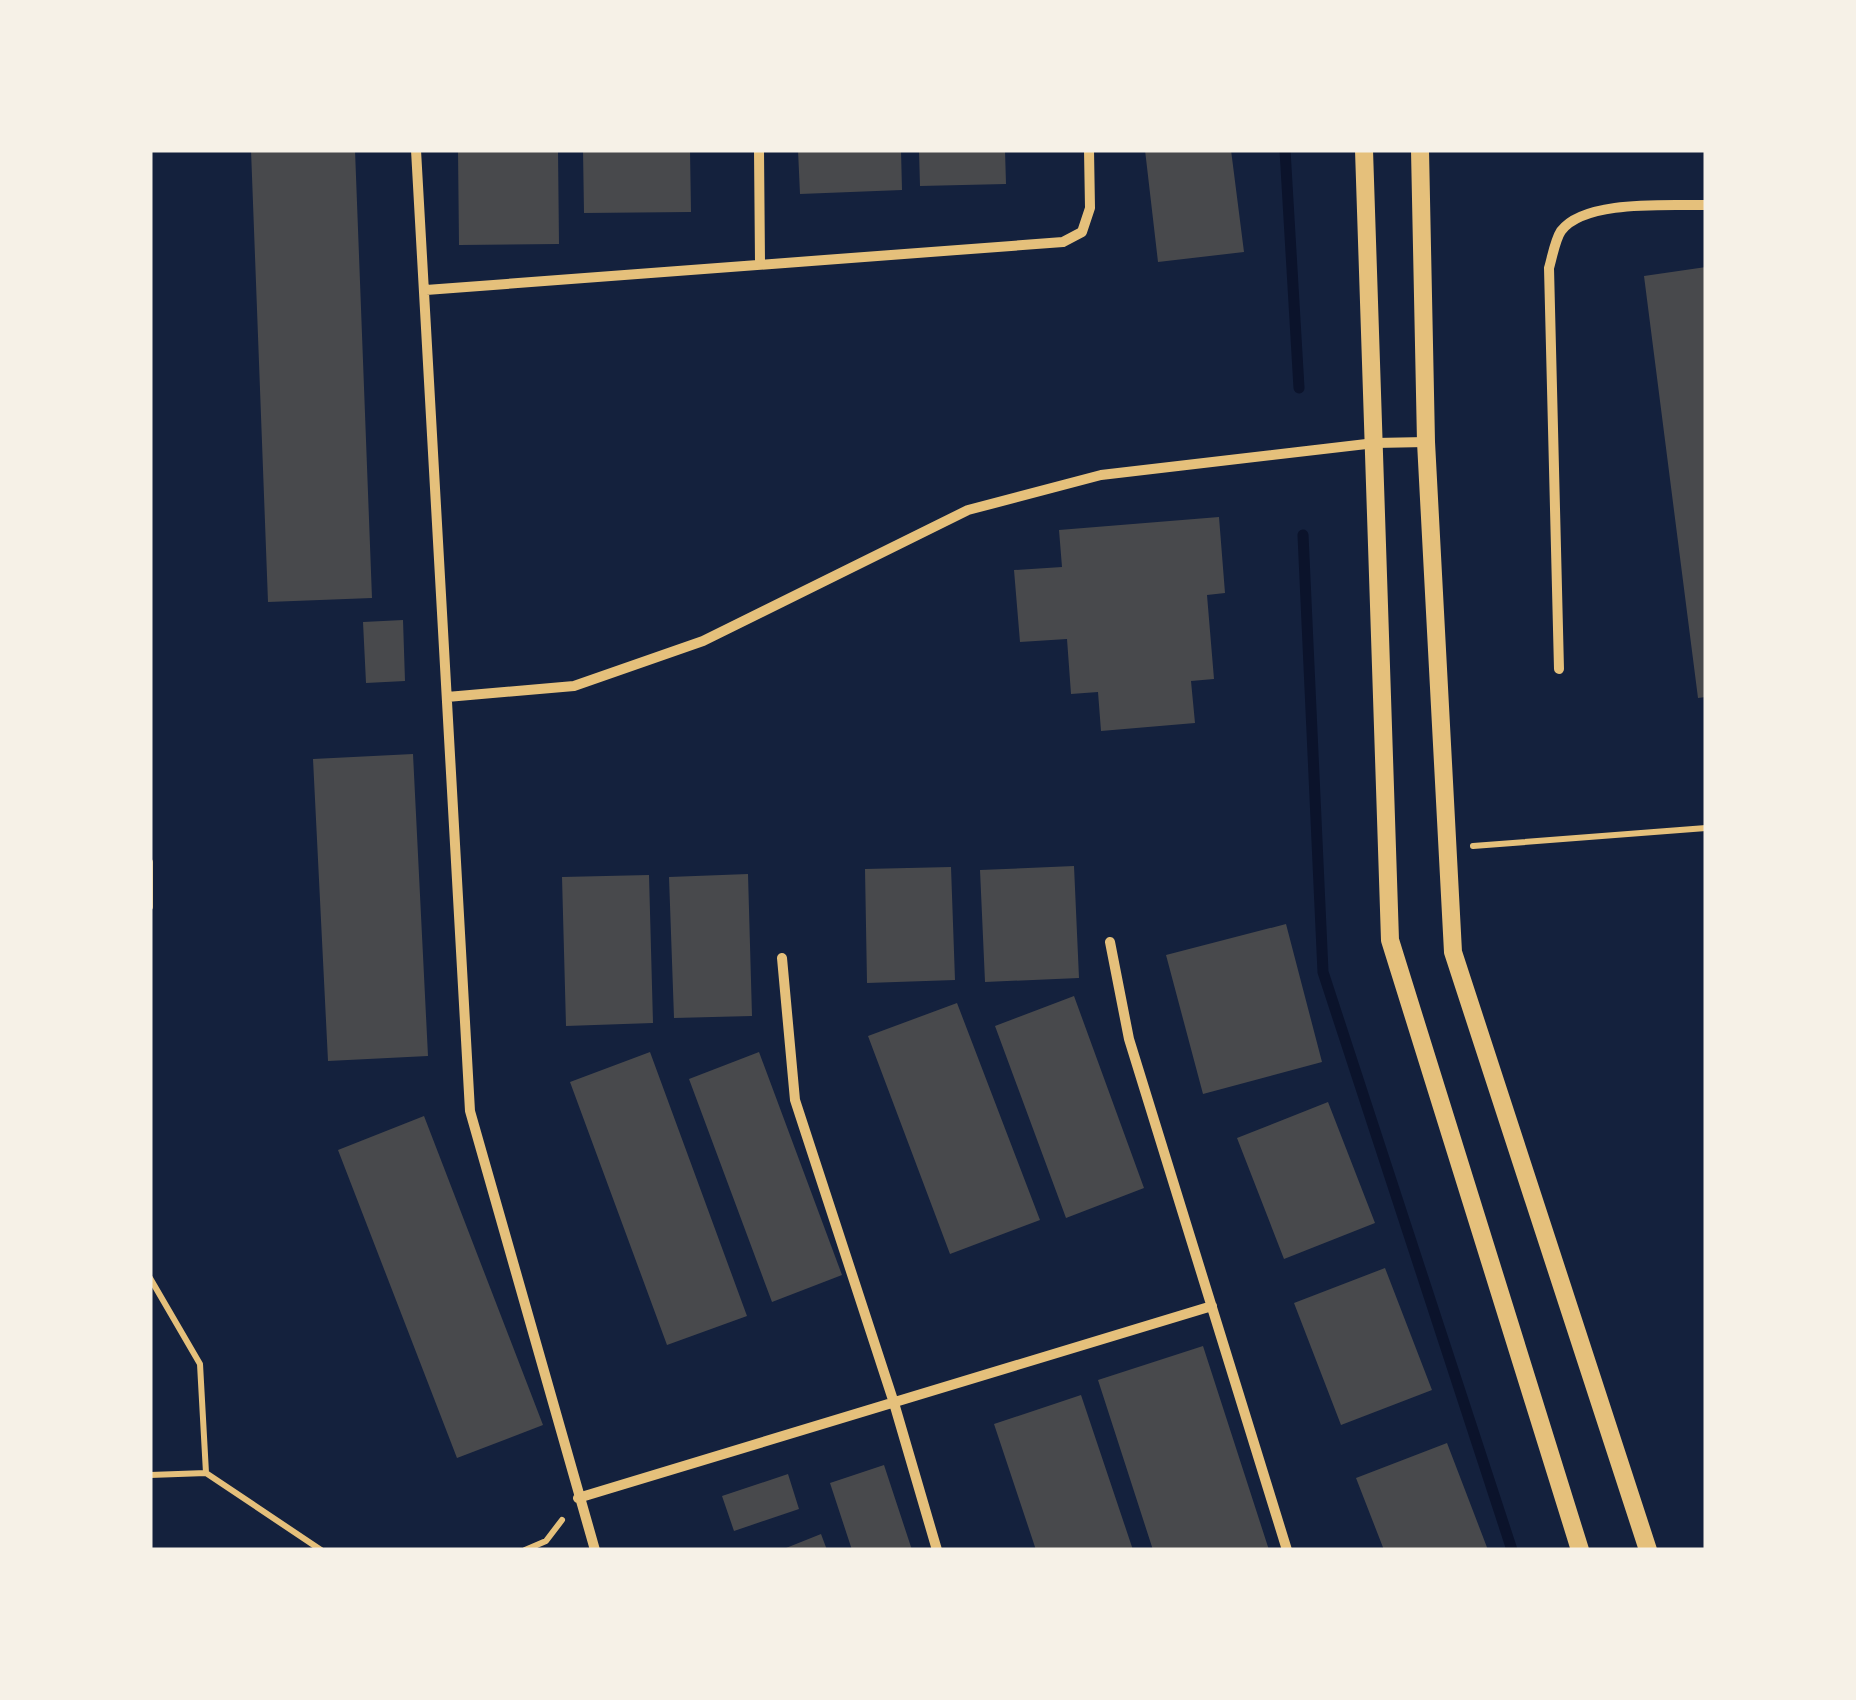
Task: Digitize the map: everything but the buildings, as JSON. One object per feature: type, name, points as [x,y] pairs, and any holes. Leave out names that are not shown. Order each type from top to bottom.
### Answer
[{"type":"street","points":[[416,150],[470,1111],[595,1550]]},
{"type":"street","points":[[759,150],[760,263]]},
{"type":"street","points":[[426,290],[1063,242],[1082,232],[1090,208],[1088,150]]},
{"type":"street","points":[[1364,150],[1390,940],[1580,1550]]},
{"type":"street","points":[[1420,150],[1426,442],[1453,952],[1648,1550]]},
{"type":"street","points":[[1559,669],[1549,268],[1561,231],[1585,213],[1706,206]]},
{"type":"street","points":[[447,697],[574,686],[703,641],[968,510],[1102,475],[1375,443],[1426,442]]},
{"type":"street","points":[[1110,942],[1129,1038],[1287,1550]]},
{"type":"street","points":[[782,958],[794,1100],[894,1402],[937,1550]]},
{"type":"street","points":[[578,1498],[1212,1306]]},
{"type":"path","points":[[1446,848],[1706,828]]},
{"type":"path","points":[[150,862],[150,908]]},
{"type":"path","points":[[150,1278],[200,1364],[206,1472]]},
{"type":"path","points":[[150,1476],[206,1472],[322,1550]]},
{"type":"path","points":[[526,1550],[546,1541],[578,1498]]},
{"type":"waterway","points":[[1285,150],[1299,388]]},
{"type":"waterway","points":[[1303,535],[1323,972],[1512,1550]]}]
